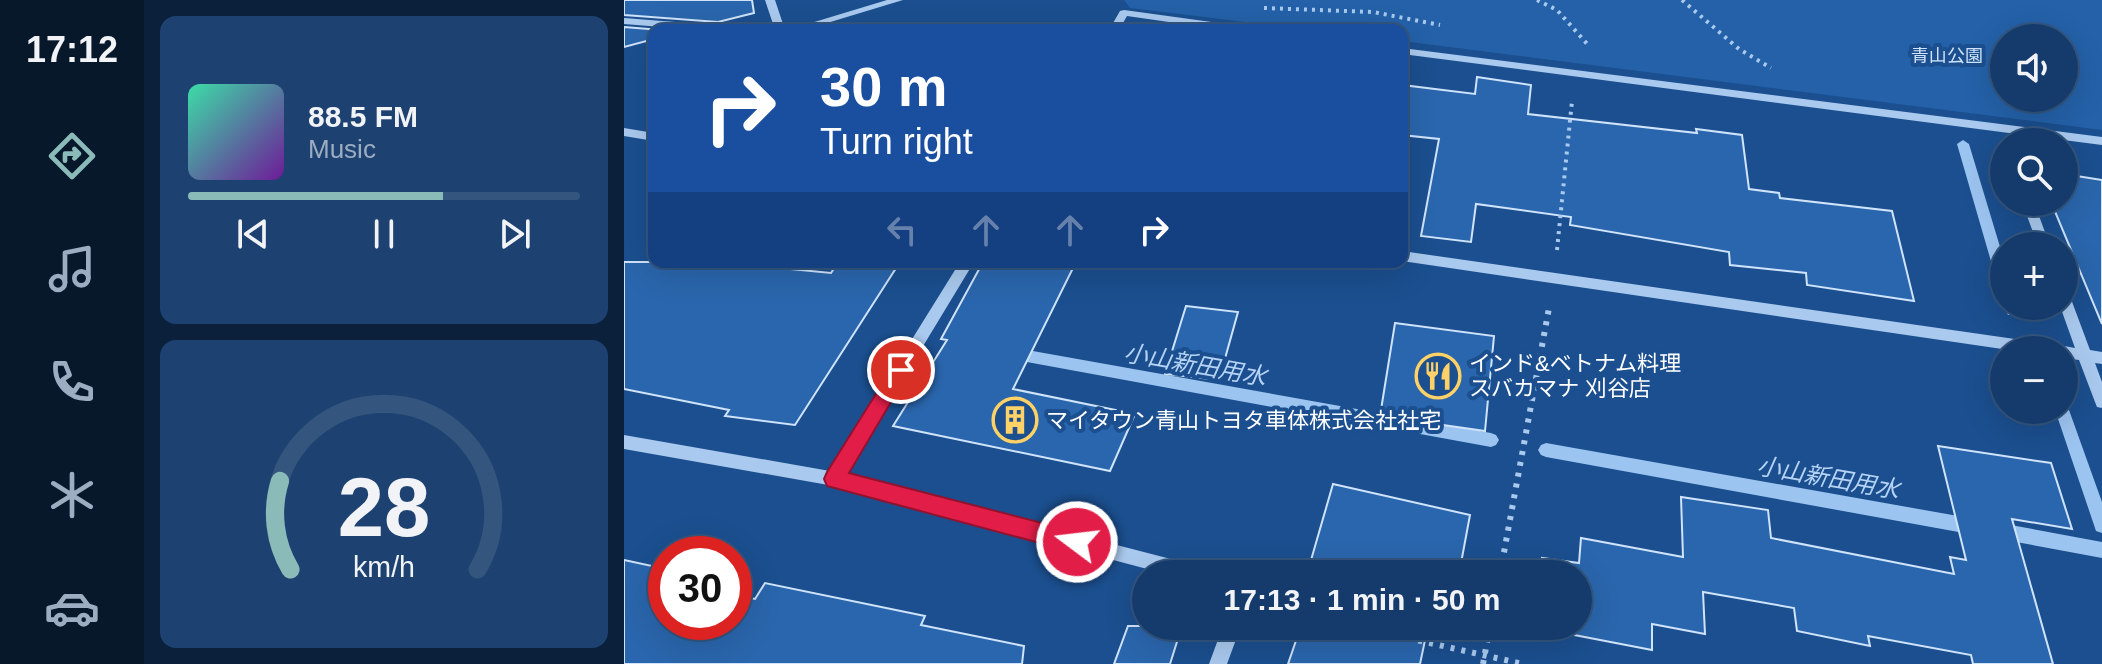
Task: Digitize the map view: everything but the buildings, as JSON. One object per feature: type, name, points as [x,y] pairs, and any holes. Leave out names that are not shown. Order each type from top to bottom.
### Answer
[{"type":"street","points":[[770,0],[778,24]]},
{"type":"street","points":[[814,24],[898,0]]},
{"type":"street","points":[[1115,0],[1124,13],[1204,24]]},
{"type":"street","points":[[1118,24],[1124,13]]},
{"type":"street","points":[[624,21],[662,24]]},
{"type":"street","points":[[1408,52],[1990,134]]},
{"type":"street","points":[[624,132],[648,136]]},
{"type":"street","points":[[2078,140],[2102,141]]},
{"type":"street","points":[[1408,257],[1990,341]]},
{"type":"street","points":[[834,479],[963,268]]},
{"type":"street","points":[[2072,320],[2102,402]]},
{"type":"street","points":[[2078,354],[2102,358]]},
{"type":"street","points":[[624,442],[834,479],[1144,560]]},
{"type":"street","points":[[1218,664],[1227,640]]},
{"type":"path","points":[[1537,0],[1557,10],[1596,54],[1593,76]]},
{"type":"path","points":[[1682,0],[1739,49],[1776,71]]},
{"type":"path","points":[[1261,8],[1354,9],[1407,15],[1447,27]]},
{"type":"path","points":[[1572,44],[1585,42]]},
{"type":"path","points":[[1503,560],[1555,277],[1575,74]]},
{"type":"path","points":[[1417,640],[1523,664]]},
{"type":"path","points":[[1483,664],[1488,640]]},
{"type":"green space","name":"青山公園","points":[[1124,0],[2102,0],[2102,130],[1408,42],[1408,24],[1261,24],[1130,8]]},
{"type":"waterway","name":"小山新田用水","points":[[1963,144],[1990,235]]},
{"type":"waterway","name":"小山新田用水","points":[[1010,353],[1491,440]]},
{"type":"waterway","name":"小山新田用水","points":[[2067,424],[2102,525]]},
{"type":"waterway","name":"小山新田用水","points":[[1546,450],[1975,527]]},
{"type":"waterway","name":"小山新田用水","points":[[2000,531],[2102,550]]},
{"type":"place","name":"インド&ベトナム料理 スバカマナ 刈谷店","points":[[1438,376]]},
{"type":"place","name":"マイタウン青山トヨタ車体株式会社社宅","points":[[1015,420]]},
{"type":"route","points":[[901,370],[834,479],[1077,542]]}]
